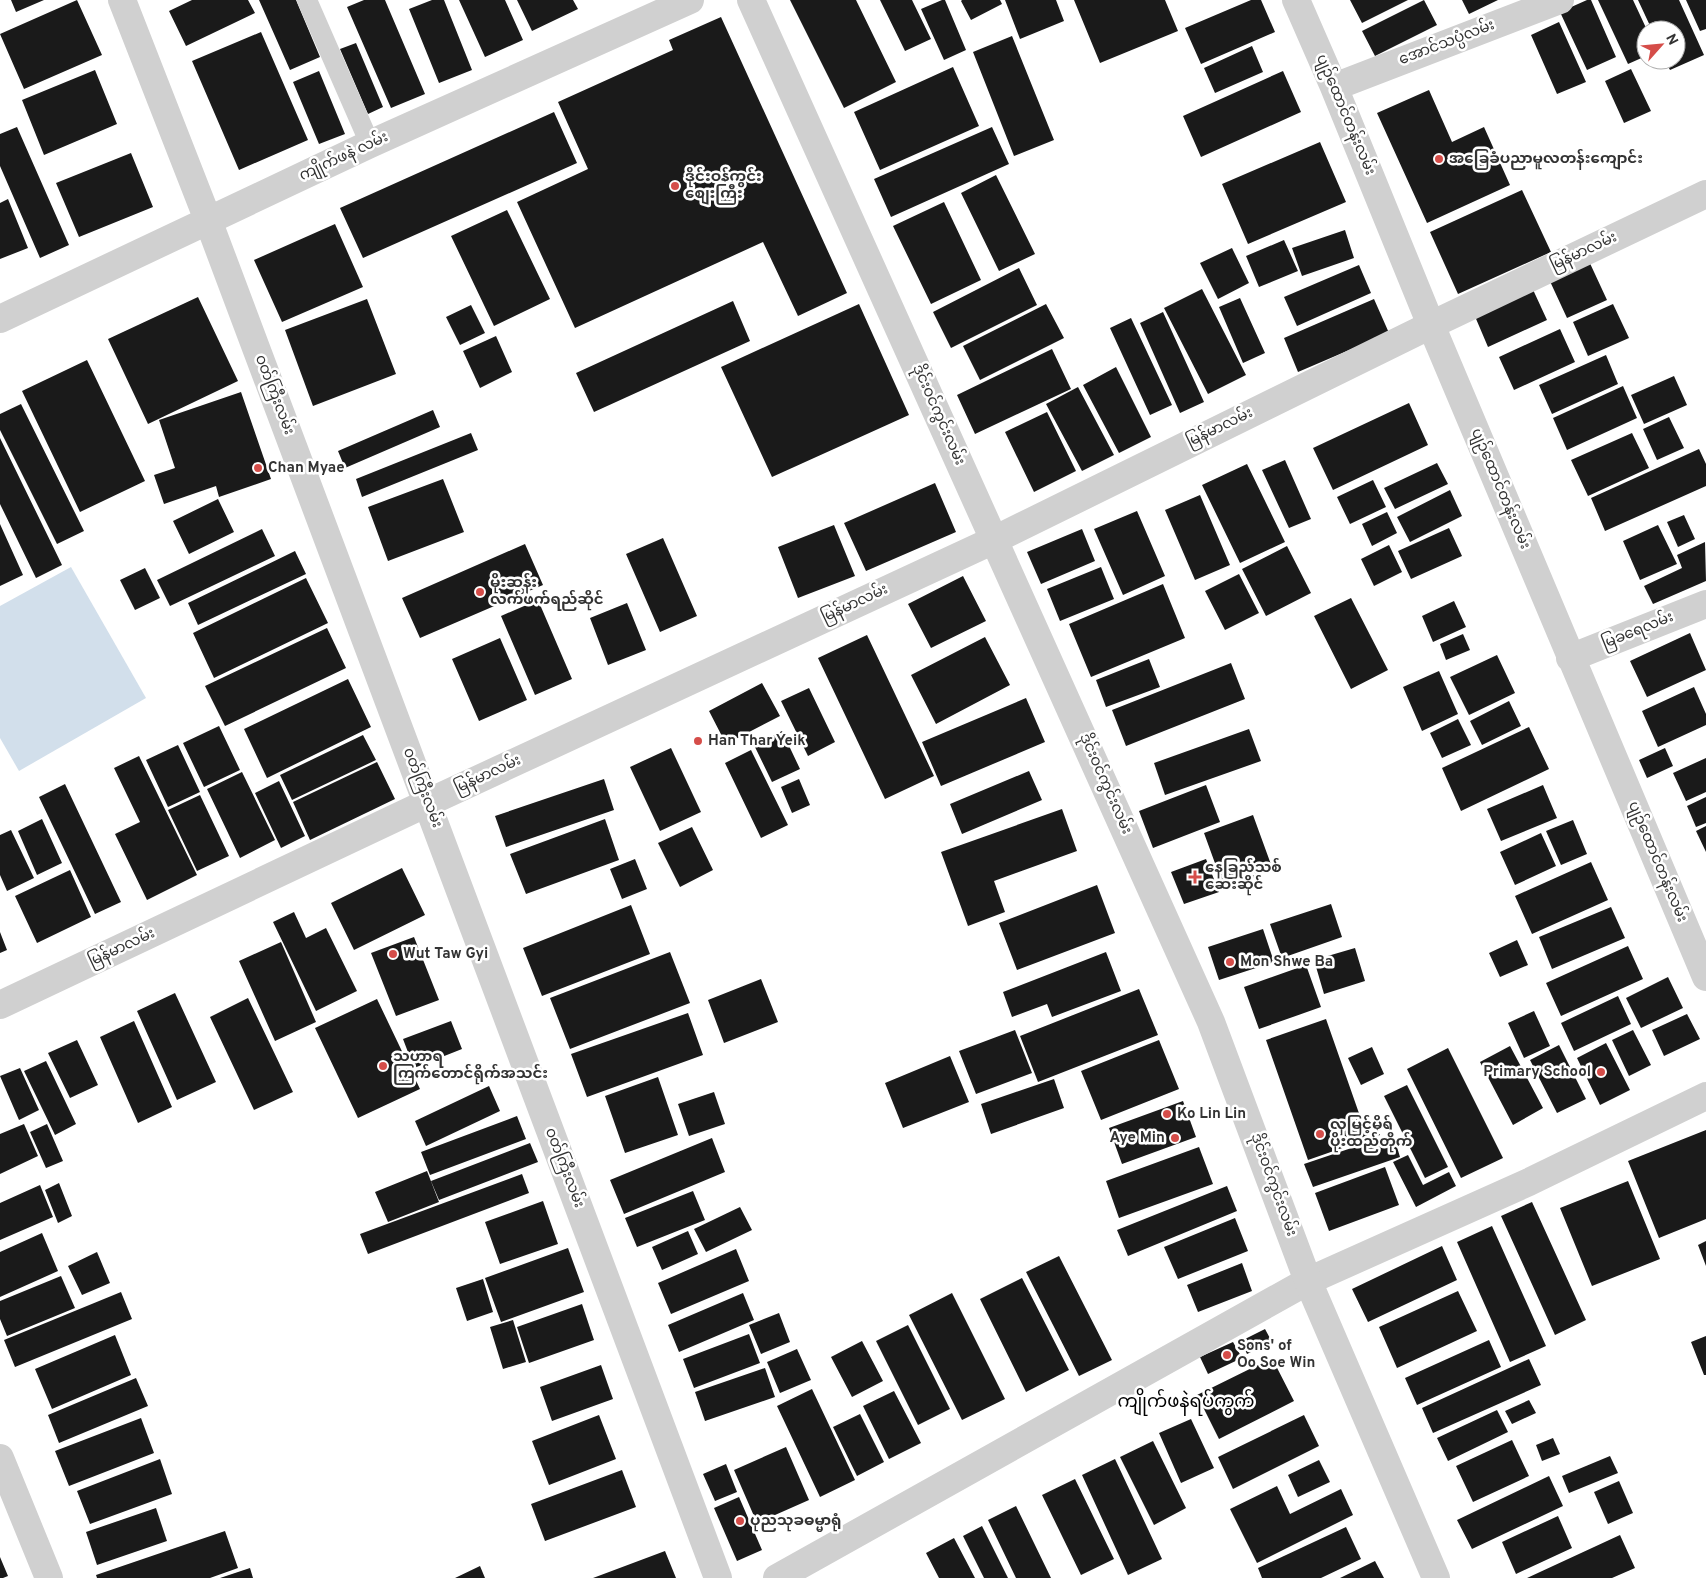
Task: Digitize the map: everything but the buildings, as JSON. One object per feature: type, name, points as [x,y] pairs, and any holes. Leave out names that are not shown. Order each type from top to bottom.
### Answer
[{"type":"street","name":"၀တ်ကြီးလမ်း","points":[[122,0],[208,220],[718,1578]]},
{"type":"street","name":"ကျိုက်ဖနဲ လမ်း","points":[[0,319],[370,144],[690,0]]},
{"type":"street","name":"ဒိုင်းဝင်ကွင်းလမ်း","points":[[751,0],[1212,1022],[1308,1281],[1436,1578]]},
{"type":"street","name":"ပျဉ်ထောင်တန်းလမ်း","points":[[1296,0],[1334,87],[1430,325],[1706,977]]},
{"type":"street","name":"အောင်သပ္ပံလမ်း","points":[[1334,87],[1560,0]]},
{"type":"street","name":"မြန်မာလမ်း","points":[[0,1005],[427,803],[994,540],[1430,325],[1706,194]]},
{"type":"street","name":"မြခရေလမ်း","points":[[1570,658],[1706,604]]},
{"type":"street","points":[[777,1578],[1308,1281],[1529,1182],[1706,1096]]},
{"type":"street","points":[[0,1458],[48,1578]]},
{"type":"lane","points":[[307,0],[370,144]]},
{"type":"shaded area","points":[[71,567],[146,698],[19,771],[0,738],[0,606]]},
{"type":"place","name":"အခြေခံပညာမူလတန်းကျောင်း","points":[[1439,159]]},
{"type":"place","name":"ဒိုင်းဝန်ကွင်း စျေးကြီး","points":[[675,186]]},
{"type":"place","name":"Chan Myae","points":[[258,468]]},
{"type":"place","name":"မိုးဆန်း လက်ဖက်ရည်ဆိုင်","points":[[480,592]]},
{"type":"place","name":"Han Thar Yeik","points":[[698,741]]},
{"type":"place","name":"နေခြည်သစ် ဆေးဆိုင်","points":[[1195,877]]},
{"type":"place","name":"Wut Taw Gyi","points":[[393,954]]},
{"type":"place","name":"Mon Shwe Ba","points":[[1230,962]]},
{"type":"place","name":"သဟာရ ကြက်တောင်ရိုက်အသင်း","points":[[383,1066]]},
{"type":"place","name":"Primary School","points":[[1601,1072]]},
{"type":"place","name":"Ko Lin Lin","points":[[1167,1114]]},
{"type":"place","name":"လှမြင့်မိုရ် ပိုးထည်တိုက်","points":[[1320,1134]]},
{"type":"place","name":"Aye Min","points":[[1175,1138]]},
{"type":"place","name":"Sons' of Oo Soe Win","points":[[1227,1355]]},
{"type":"place","name":"ပုညသုခဓမ္မာရုံ","points":[[740,1521]]},
{"type":"district","name":"ကျိုက်ဖနဲရပ်ကွက်","points":[[1186,1402]]}]
